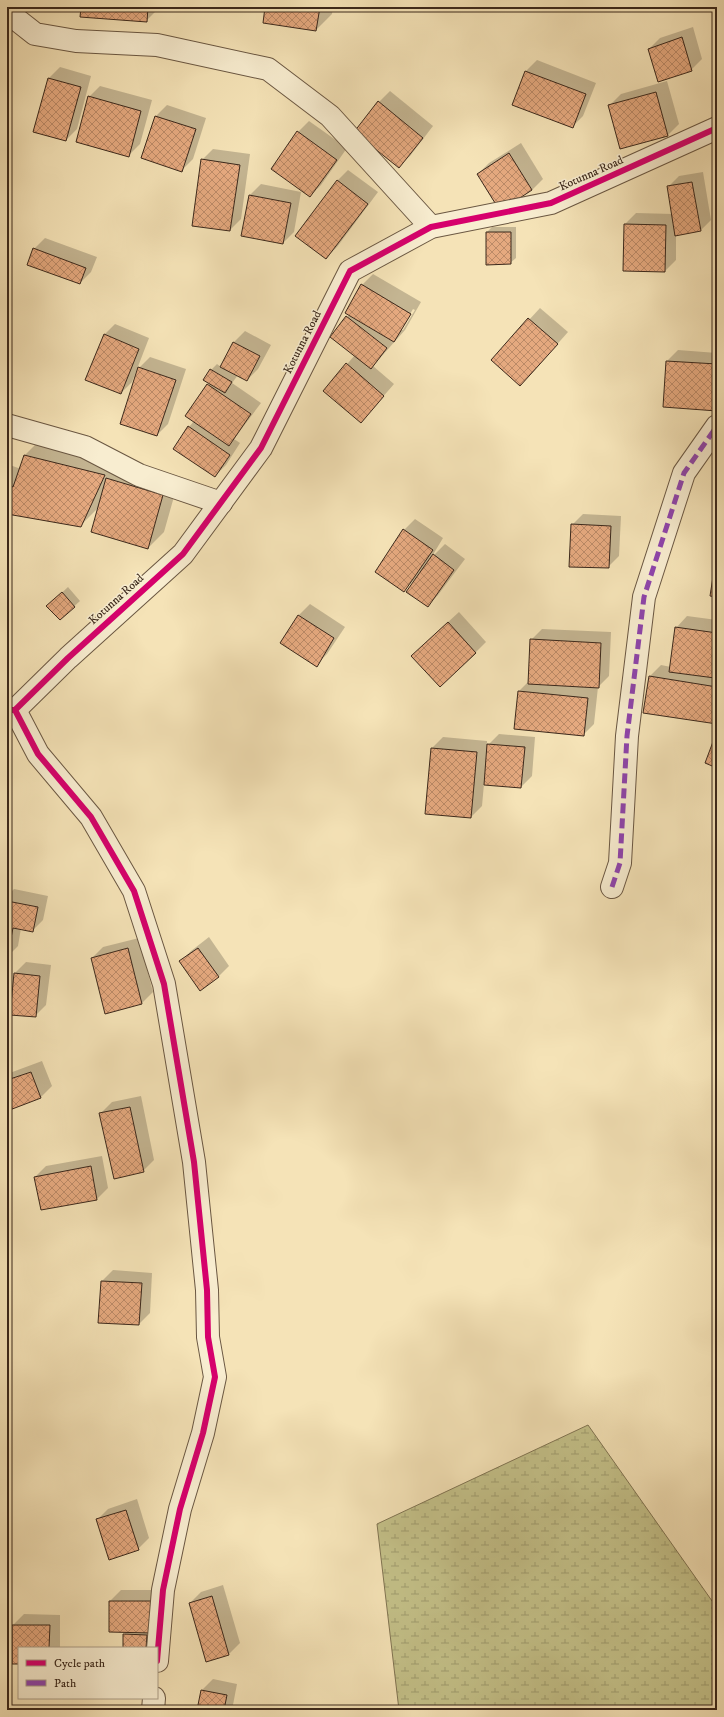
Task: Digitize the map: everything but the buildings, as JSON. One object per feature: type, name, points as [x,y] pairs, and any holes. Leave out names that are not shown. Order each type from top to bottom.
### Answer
[{"type":"street","points":[[7,12],[35,34],[76,42],[157,45],[268,69],[330,116],[431,227]]},
{"type":"street","name":"Kotunna Road","points":[[11,710],[183,554],[261,448],[350,271],[431,227],[551,203],[717,128]]},
{"type":"street","points":[[7,425],[85,446],[139,475],[222,503]]},
{"type":"street","points":[[612,887],[620,863],[627,736],[644,597],[684,473],[717,426]]},
{"type":"street","points":[[11,710],[38,754],[91,817],[134,891],[164,984],[194,1162],[207,1290],[208,1337],[215,1377],[203,1433],[180,1509],[163,1590],[158,1650]]},
{"type":"street","points":[[153,1710],[154,1699]]},
{"type":"green space","points":[[588,1425],[717,1608],[717,1710],[399,1710],[377,1524]]},
{"type":"marked path","points":[[612,887],[620,863],[627,736],[644,597],[684,473],[717,426]]},
{"type":"cycle path","points":[[7,710],[15,710],[68,658],[183,554],[261,448],[350,271],[431,227],[551,203],[717,128]]},
{"type":"cycle path","points":[[15,710],[38,754],[91,817],[134,891],[164,984],[194,1162],[207,1290],[208,1337],[215,1377],[203,1433],[180,1509],[163,1590],[158,1649]]}]
